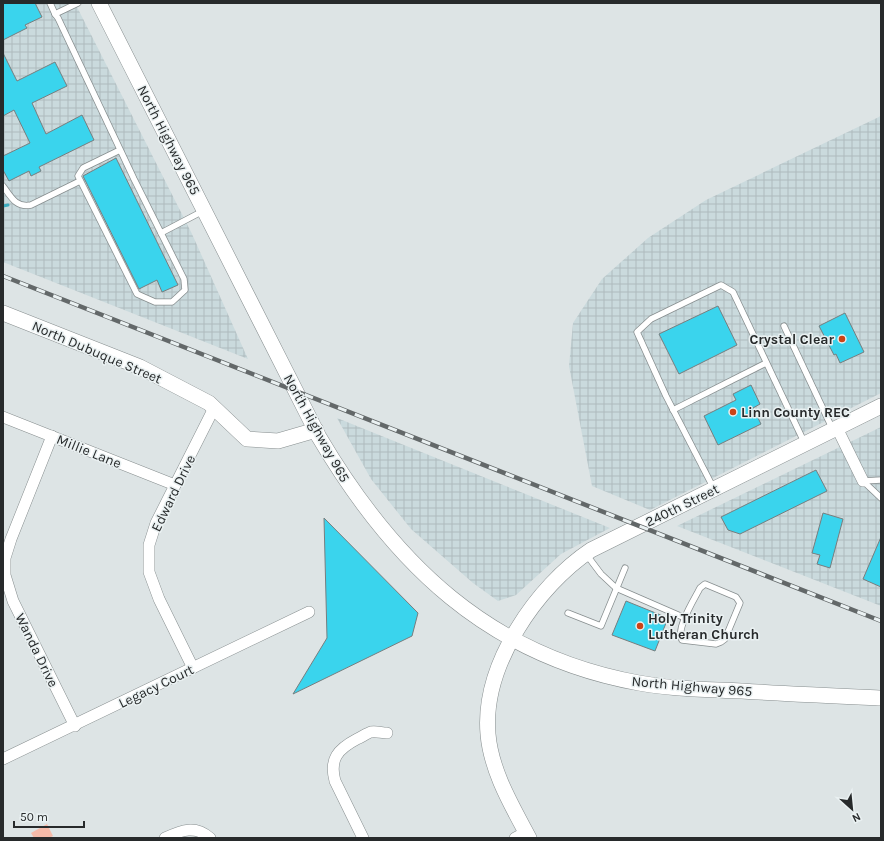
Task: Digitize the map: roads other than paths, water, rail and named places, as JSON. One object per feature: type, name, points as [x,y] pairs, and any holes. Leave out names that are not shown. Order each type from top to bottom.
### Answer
[{"type":"street","name":"North Highway 965","points":[[99,3],[316,430],[337,467],[378,524],[408,559],[452,599],[513,639],[558,660],[595,673],[640,682],[700,689],[881,698]]},
{"type":"street","name":"North Dubuque Street","points":[[3,314],[140,367],[209,403],[247,439],[278,441],[316,430]]},
{"type":"street","name":"240th Street","points":[[524,836],[494,762],[488,733],[488,713],[491,693],[496,677],[513,639],[532,607],[549,585],[559,575],[586,554],[881,406]]},
{"type":"street","name":"Edward Drive","points":[[193,668],[159,599],[149,572],[149,545],[156,523],[214,408]]},
{"type":"street","name":"Millie Lane","points":[[3,417],[175,485]]},
{"type":"street","points":[[835,429],[863,481]]},
{"type":"street","name":"Wanda Drive","points":[[52,436],[11,539],[5,558],[5,575],[13,601],[75,726]]},
{"type":"street","name":"Legacy Court","points":[[3,760],[309,612]]},
{"type":"street","points":[[362,838],[335,781],[332,772],[333,762],[337,754],[344,746],[372,732],[387,733]]},
{"type":"street","points":[[166,838],[182,830],[194,830],[202,832],[210,838]]},
{"type":"lane","points":[[50,3],[120,150],[184,279],[185,290],[172,302],[155,302],[141,296],[135,291],[78,176],[83,168],[120,150]]},
{"type":"lane","points":[[55,14],[78,3]]},
{"type":"lane","points":[[3,186],[18,204],[23,206],[31,205],[80,181]]},
{"type":"lane","points":[[161,233],[204,210]]},
{"type":"lane","points":[[714,489],[673,410],[638,332],[651,319],[721,285],[733,292],[805,444]]},
{"type":"lane","points":[[784,326],[835,429]]},
{"type":"lane","points":[[673,410],[766,363]]},
{"type":"lane","points":[[863,481],[881,480]]},
{"type":"lane","points":[[863,481],[881,498]]},
{"type":"lane","points":[[586,554],[601,574],[616,588],[685,618]]},
{"type":"lane","points":[[568,613],[601,626],[625,568]]},
{"type":"lane","points":[[705,584],[739,599],[740,603],[725,639],[716,644],[682,640],[680,628],[685,618],[700,588],[705,584]]},
{"type":"waterway","points":[[3,206],[8,205]]},
{"type":"railway","points":[[3,276],[881,621]]},
{"type":"place","name":"Crystal Clear","points":[[842,339]]},
{"type":"place","name":"Linn County REC","points":[[733,412]]},
{"type":"place","name":"Holy Trinity Lutheran Church","points":[[640,626]]}]
